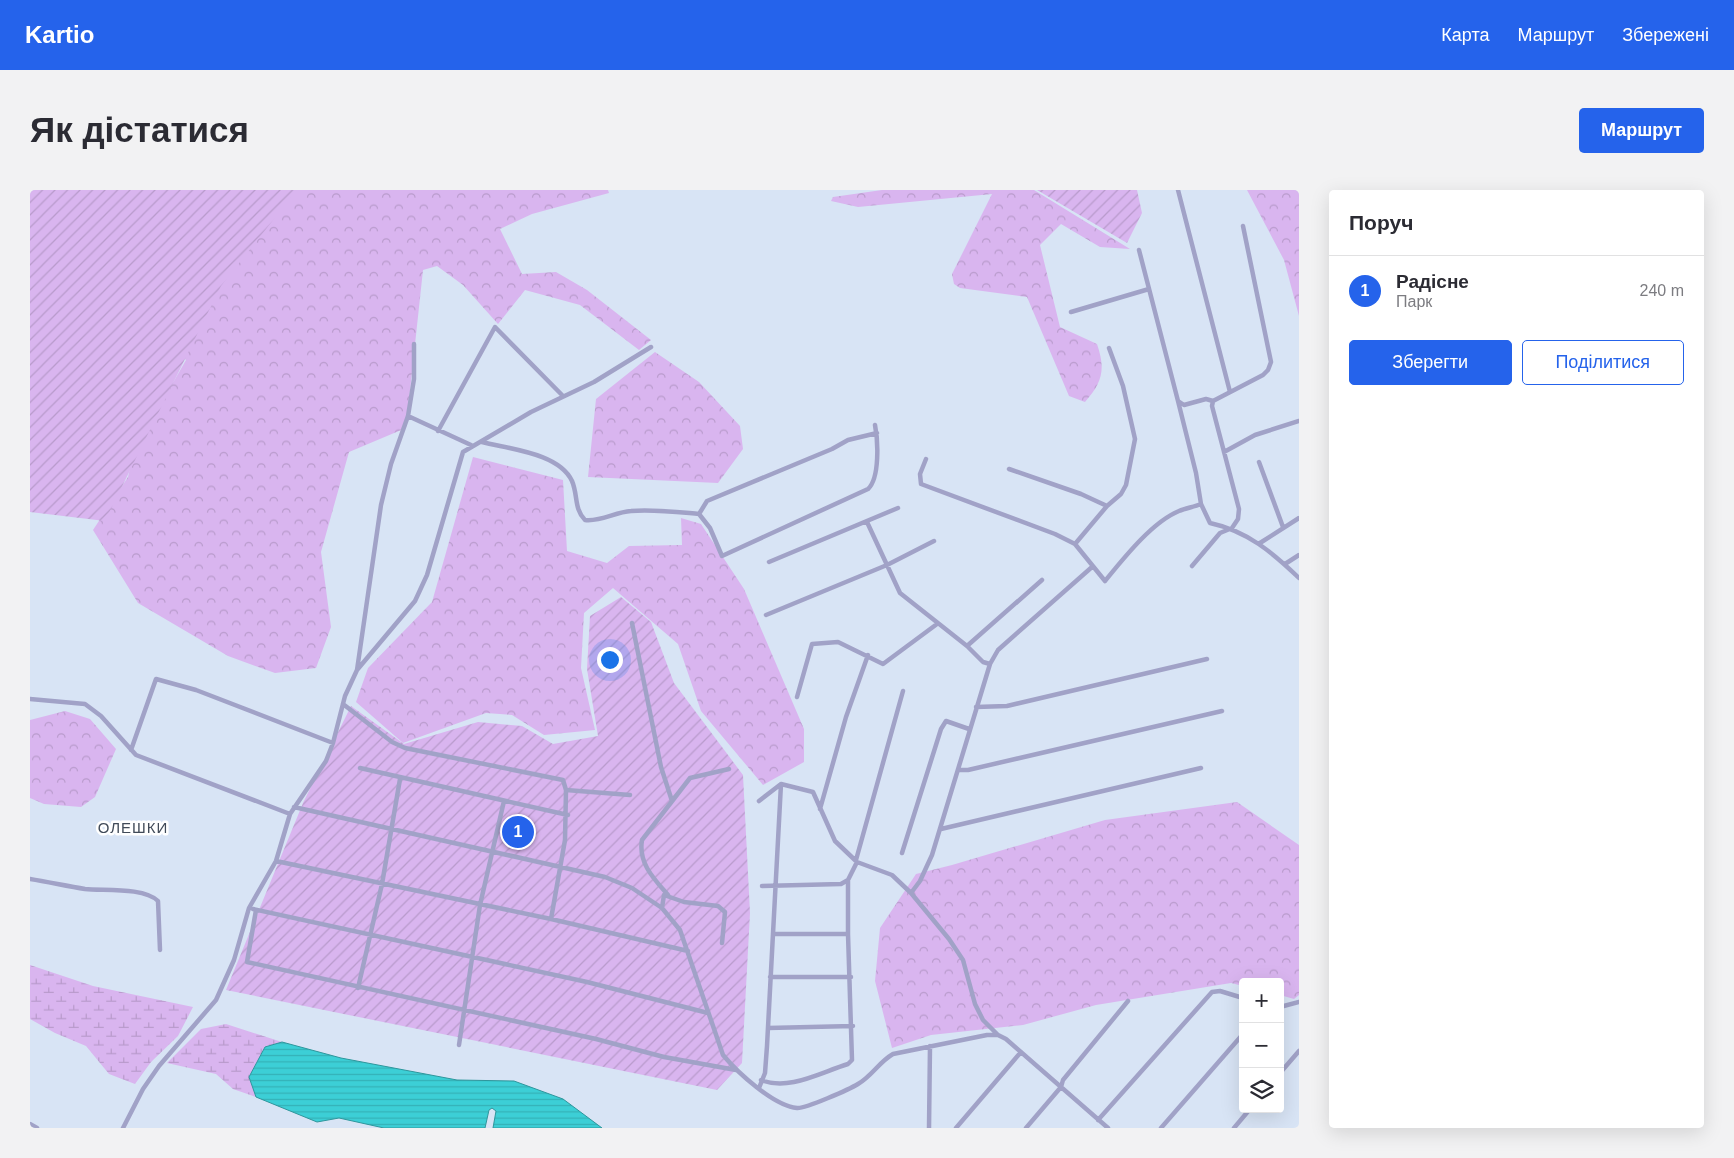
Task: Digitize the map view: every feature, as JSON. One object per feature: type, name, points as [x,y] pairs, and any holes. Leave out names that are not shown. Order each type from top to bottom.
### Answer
[{"type":"street","points":[[1178,190],[1230,392]]},
{"type":"street","points":[[1192,566],[1220,533],[1232,528],[1238,519],[1239,509],[1212,406],[1214,401],[1263,375],[1268,370],[1271,362],[1243,226]]},
{"type":"street","points":[[1139,250],[1196,473],[1201,504],[1210,523],[1232,528],[1260,543],[1299,578]]},
{"type":"street","points":[[1071,312],[1149,289]]},
{"type":"street","points":[[438,431],[495,327],[562,395]]},
{"type":"street","points":[[123,1128],[143,1089],[158,1066],[216,1000],[234,960],[249,908],[276,861],[290,814],[326,761],[333,743],[343,704],[357,670],[381,505],[391,464],[408,416],[414,379],[414,344]]},
{"type":"street","points":[[357,670],[416,602],[427,575],[463,452],[562,395],[594,382],[651,347]]},
{"type":"street","points":[[1075,544],[1107,506],[1121,494],[1126,485],[1135,439],[1123,386],[1109,348]]},
{"type":"street","points":[[1178,401],[1184,405],[1206,399],[1214,401]]},
{"type":"street","points":[[408,416],[471,446]]},
{"type":"street","points":[[1224,452],[1255,435],[1299,421]]},
{"type":"street","points":[[482,442],[550,460],[562,466],[572,481],[578,514],[585,520],[595,521],[631,511],[699,514],[710,528],[722,556],[848,499],[872,486],[876,469],[876,424]]},
{"type":"street","points":[[699,514],[707,501],[832,449],[848,440],[877,433]]},
{"type":"street","points":[[926,459],[920,474],[921,484],[1055,534],[1075,544],[1092,567],[1105,580],[1145,537],[1166,518],[1179,511],[1201,504]]},
{"type":"street","points":[[1259,462],[1283,527]]},
{"type":"street","points":[[1009,469],[1081,494],[1107,506]]},
{"type":"street","points":[[769,562],[898,508]]},
{"type":"street","points":[[1260,543],[1299,518]]},
{"type":"street","points":[[867,522],[900,593],[967,646],[983,662],[990,664]]},
{"type":"street","points":[[766,615],[887,565],[934,541]]},
{"type":"street","points":[[1285,564],[1299,555]]},
{"type":"street","points":[[911,893],[920,881],[932,856],[990,664],[998,650],[1092,567]]},
{"type":"street","points":[[967,646],[1042,580]]},
{"type":"street","points":[[632,623],[661,767],[672,801]]},
{"type":"street","points":[[796,696],[804,678],[812,644],[838,642],[868,655],[882,664],[937,624]]},
{"type":"street","points":[[820,810],[846,717],[868,655]]},
{"type":"street","points":[[976,707],[1006,706],[1207,659]]},
{"type":"street","points":[[131,750],[156,678],[196,690],[333,743]]},
{"type":"street","points":[[761,1080],[773,1085],[790,1085],[848,1064],[852,1060],[854,1054],[848,934],[848,880],[856,861],[903,691]]},
{"type":"street","points":[[30,699],[85,704],[101,716],[136,755],[290,814]]},
{"type":"street","points":[[343,704],[392,742],[405,748],[563,780],[566,790],[568,815],[561,868],[551,919]]},
{"type":"street","points":[[959,770],[968,770],[1222,711]]},
{"type":"street","points":[[902,853],[941,730],[946,721],[969,729]]},
{"type":"street","points":[[360,768],[400,779],[568,815]]},
{"type":"street","points":[[941,829],[1201,768]]},
{"type":"street","points":[[722,943],[725,912],[718,906],[684,902],[668,895],[646,870],[641,845],[642,840],[690,778],[729,769]]},
{"type":"street","points":[[358,988],[372,936],[400,779]]},
{"type":"street","points":[[781,784],[813,792],[835,841],[856,861],[892,875],[911,893],[949,939],[963,960],[975,1004],[983,1020],[998,1035],[1021,1052],[1108,1128]]},
{"type":"street","points":[[759,802],[781,784]]},
{"type":"street","points":[[759,1088],[765,1072],[781,784]]},
{"type":"street","points":[[566,790],[630,795]]},
{"type":"street","points":[[459,1045],[480,905],[504,800]]},
{"type":"street","points":[[294,808],[605,878],[632,888],[662,908],[680,930],[723,1055],[736,1070],[782,1105],[799,1109],[858,1085],[870,1076],[880,1062],[893,1054],[987,1035],[998,1035]]},
{"type":"street","points":[[276,861],[551,919],[688,951]]},
{"type":"street","points":[[30,879],[86,889],[126,891],[153,896],[158,901],[160,950]]},
{"type":"street","points":[[762,886],[841,884],[848,880]]},
{"type":"street","points":[[662,908],[664,895],[668,895]]},
{"type":"street","points":[[249,908],[587,982],[708,1013]]},
{"type":"street","points":[[256,910],[247,962],[596,1039],[664,1057],[736,1070]]},
{"type":"street","points":[[773,934],[848,934]]},
{"type":"street","points":[[770,977],[851,977]]},
{"type":"street","points":[[1098,1120],[1212,992],[1220,990],[1239,997]]},
{"type":"street","points":[[1026,1128],[1061,1087],[1063,1080],[1128,1001]]},
{"type":"street","points":[[1284,1006],[1299,1002]]},
{"type":"street","points":[[768,1028],[853,1026]]},
{"type":"street","points":[[1161,1128],[1239,1039]]},
{"type":"street","points":[[930,1046],[930,1128]]},
{"type":"street","points":[[1284,1068],[1299,1051]]},
{"type":"street","points":[[956,1128],[1021,1052]]},
{"type":"street","points":[[1234,1128],[1247,1113]]},
{"type":"street","points":[[30,1124],[37,1128]]},
{"type":"green space","points":[[30,190],[297,190],[221,286],[105,521],[30,512]]},
{"type":"green space","points":[[284,190],[608,190],[609,193],[532,214],[500,229],[522,274],[556,272],[587,290],[651,340],[639,350],[580,305],[525,290],[498,324],[463,285],[437,266],[423,270],[406,428],[349,452],[321,552],[331,627],[316,668],[275,673],[228,656],[138,603],[93,530],[128,477],[140,424],[170,388],[186,360],[149,326]]},
{"type":"green space","points":[[882,190],[1034,190],[1130,249],[1100,247],[1061,224],[1040,245],[1060,327],[1097,344],[1100,353],[1101,376],[1095,389],[1085,402],[1069,396],[1027,297],[960,288],[954,284],[952,274],[992,194],[858,207],[831,201],[833,197]]},
{"type":"green space","points":[[1037,190],[1137,190],[1142,213],[1127,243]]},
{"type":"green space","points":[[1247,190],[1299,190],[1299,316],[1284,260]]},
{"type":"green space","points":[[655,352],[699,382],[740,426],[743,449],[718,483],[588,477],[596,399]]},
{"type":"green space","points":[[473,457],[563,480],[567,551],[607,563],[629,546],[682,545],[681,518],[701,524],[744,589],[804,729],[804,762],[763,785],[701,711],[678,644],[613,588],[584,613],[581,668],[595,730],[544,735],[512,715],[486,713],[403,743],[356,702],[368,668],[432,602]]},
{"type":"green space","points":[[621,597],[651,622],[674,683],[743,775],[750,913],[742,1063],[717,1090],[226,990],[303,803],[351,706],[404,744],[478,722],[522,726],[553,744],[598,736],[587,669],[590,616]]},
{"type":"green space","points":[[65,711],[90,719],[116,749],[95,797],[81,807],[44,804],[30,798],[30,720]]},
{"type":"green space","points":[[1237,802],[1299,845],[1299,995],[1294,999],[1284,996],[1284,978],[1239,978],[1239,985],[1231,983],[1096,1005],[1023,1025],[931,1035],[892,1048],[875,981],[880,928],[916,874],[1105,820]]},
{"type":"green space","points":[[30,965],[93,986],[193,1007],[178,1036],[151,1062],[135,1084],[109,1074],[86,1046],[55,1033],[30,1019]]},
{"type":"green space","points":[[226,1024],[282,1042],[265,1047],[249,1077],[256,1097],[233,1089],[216,1074],[167,1063],[201,1029]]},
{"type":"water","points":[[282,1042],[341,1058],[457,1080],[514,1081],[563,1099],[602,1128],[493,1128],[496,1111],[492,1108],[489,1110],[485,1128],[384,1128],[339,1118],[317,1122],[256,1097],[249,1077],[265,1047]]},
{"type":"place","name":"Радісне","points":[[518,832]]},
{"type":"district","name":"ОЛЕШКИ","points":[[133,827]]}]
